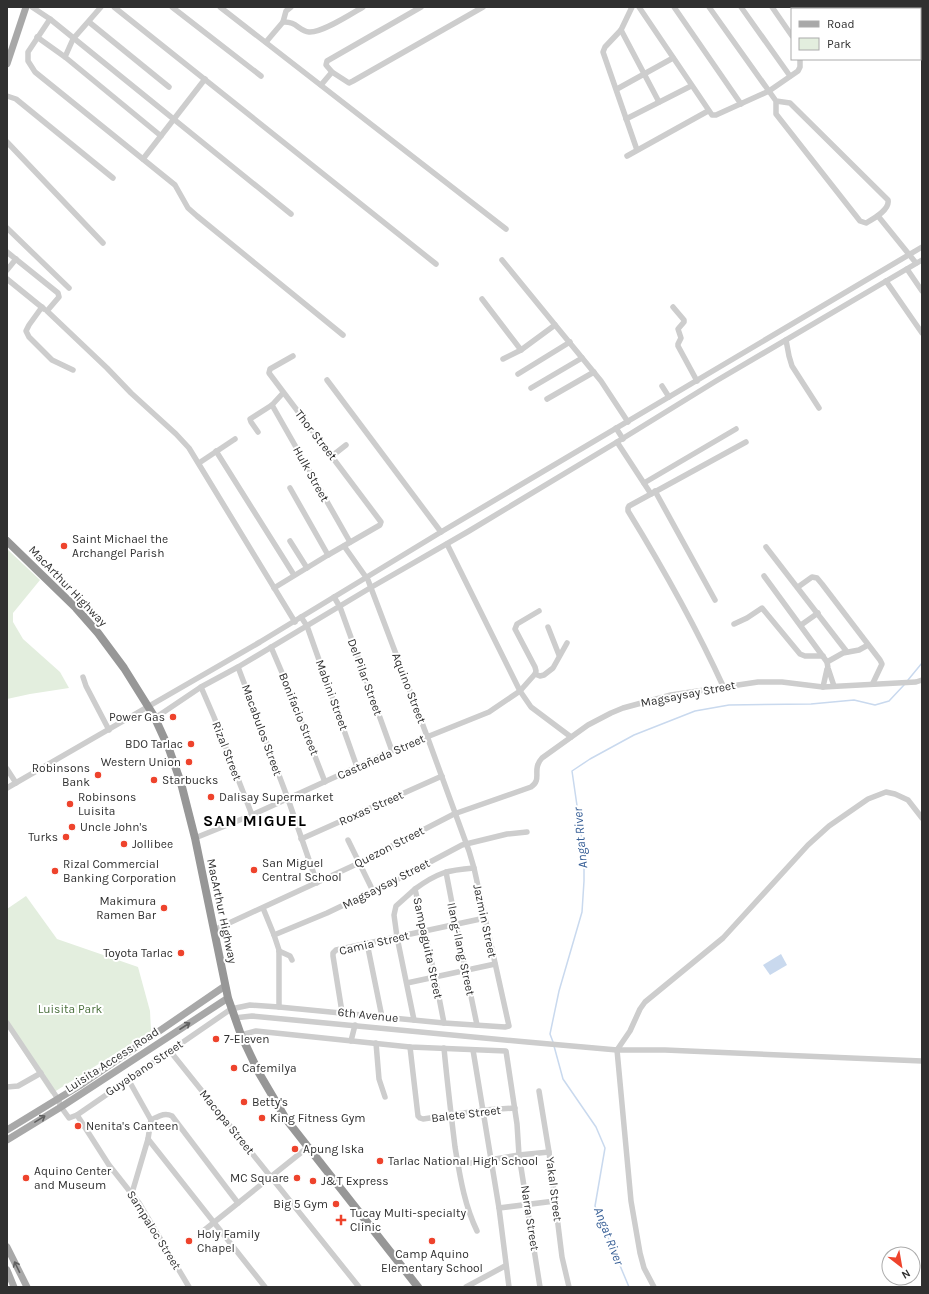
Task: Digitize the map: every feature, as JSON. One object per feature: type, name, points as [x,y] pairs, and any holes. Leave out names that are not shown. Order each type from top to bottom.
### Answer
[{"type":"highway","name":"MacArthur Highway","points":[[7,542],[70,603],[98,633],[124,668],[152,712],[161,729],[179,777],[195,838],[225,986],[231,1009],[241,1035],[270,1094],[286,1119],[418,1287]]},
{"type":"main road","points":[[7,64],[26,7]]},
{"type":"main road","name":"Luisita Access Road","points":[[7,1130],[117,1061],[225,986]]},
{"type":"main road","name":"Luisita Access Road","points":[[7,1140],[61,1107],[228,998]]},
{"type":"main road","points":[[7,1247],[27,1287]]},
{"type":"main road","points":[[7,1270],[14,1287]]},
{"type":"street","points":[[32,7],[50,19],[291,214]]},
{"type":"street","points":[[65,57],[73,39],[101,7]]},
{"type":"street","points":[[114,7],[436,264]]},
{"type":"street","points":[[172,7],[260,76]]},
{"type":"street","points":[[220,7],[506,229]]},
{"type":"street","points":[[266,42],[283,22],[286,11],[291,7]]},
{"type":"street","points":[[283,22],[294,23],[307,32],[318,31],[363,7]]},
{"type":"street","points":[[421,7],[327,61],[326,65],[332,72],[348,83],[484,7]]},
{"type":"street","points":[[632,7],[621,30],[603,49],[637,150]]},
{"type":"street","points":[[639,7],[712,115],[716,116],[769,91],[798,71],[800,67],[800,60]]},
{"type":"street","points":[[674,7],[741,104]]},
{"type":"street","points":[[709,7],[776,101],[776,114],[860,221],[866,223],[878,216],[888,206],[888,200],[790,103],[776,101]]},
{"type":"street","points":[[741,7],[790,76]]},
{"type":"street","points":[[772,7],[791,35]]},
{"type":"street","points":[[50,19],[37,36],[28,52],[27,57],[31,68],[175,185],[184,202],[197,216],[343,335]]},
{"type":"street","points":[[89,22],[169,87]]},
{"type":"street","points":[[621,30],[659,102]]},
{"type":"street","points":[[37,36],[65,57],[161,136]]},
{"type":"street","points":[[617,89],[673,58]]},
{"type":"street","points":[[321,85],[332,72]]},
{"type":"street","points":[[143,159],[205,79]]},
{"type":"street","points":[[626,120],[691,86]]},
{"type":"street","points":[[8,96],[16,99],[113,178]]},
{"type":"street","points":[[627,156],[708,111]]},
{"type":"street","points":[[7,142],[103,243]]},
{"type":"street","points":[[878,216],[916,262]]},
{"type":"street","points":[[7,228],[69,288]]},
{"type":"street","points":[[7,788],[109,730],[152,712],[238,667],[295,622],[304,622],[368,583],[392,574],[447,544],[617,442],[622,437],[714,377],[836,304],[922,247]]},
{"type":"street","points":[[7,252],[58,293],[59,297],[47,311]]},
{"type":"street","points":[[7,270],[16,259]]},
{"type":"street","points":[[502,260],[594,372],[628,422]]},
{"type":"street","points":[[152,712],[368,583],[388,566],[441,532],[669,397],[697,381],[714,377],[786,340],[806,322],[836,304],[886,281],[916,262],[922,260]]},
{"type":"street","points":[[907,269],[922,291]]},
{"type":"street","points":[[7,278],[47,311],[189,448],[295,622]]},
{"type":"street","points":[[886,281],[922,333]]},
{"type":"street","points":[[482,299],[521,350]]},
{"type":"street","points":[[42,307],[26,330],[29,337],[52,360],[73,370]]},
{"type":"street","points":[[673,307],[684,320],[678,329],[681,338],[678,346],[697,381]]},
{"type":"street","points":[[504,360],[521,350],[555,325]]},
{"type":"street","points":[[786,340],[792,366],[819,408]]},
{"type":"street","points":[[518,374],[570,342]]},
{"type":"street","name":"Thor Street","points":[[293,356],[269,371],[269,373],[381,522],[380,525],[350,542]]},
{"type":"street","points":[[530,388],[582,358]]},
{"type":"street","points":[[547,399],[594,372]]},
{"type":"street","points":[[327,380],[441,532]]},
{"type":"street","points":[[662,386],[669,397]]},
{"type":"street","points":[[258,432],[250,419],[272,405],[283,393]]},
{"type":"street","name":"Hulk Street","points":[[272,405],[350,542]]},
{"type":"street","points":[[617,429],[622,437]]},
{"type":"street","points":[[644,482],[736,429]]},
{"type":"street","points":[[199,463],[216,450],[235,439]]},
{"type":"street","points":[[617,442],[653,493],[715,600]]},
{"type":"street","points":[[724,688],[702,642],[646,540],[628,511],[628,508],[629,506],[746,442]]},
{"type":"street","points":[[332,456],[346,445]]},
{"type":"street","points":[[216,450],[294,575]]},
{"type":"street","points":[[290,488],[328,555]]},
{"type":"street","points":[[290,541],[307,568]]},
{"type":"street","points":[[274,588],[350,542]]},
{"type":"street","points":[[447,544],[520,691],[532,706],[570,737]]},
{"type":"street","name":"Aquino Street","points":[[344,546],[368,583],[442,776],[454,814]]},
{"type":"street","points":[[766,547],[847,652]]},
{"type":"street","points":[[388,566],[392,574]]},
{"type":"street","points":[[764,576],[823,656],[834,686]]},
{"type":"street","points":[[798,587],[810,578],[817,578],[882,664],[873,683]]},
{"type":"street","name":"Del Pilar Street","points":[[337,602],[392,750]]},
{"type":"street","points":[[734,624],[748,618],[762,608],[800,654],[805,656],[823,656]]},
{"type":"street","points":[[539,611],[518,624],[515,630],[535,667],[535,674],[540,676],[556,665],[559,655],[567,643]]},
{"type":"street","points":[[801,625],[818,613]]},
{"type":"street","name":"Mabini Street","points":[[304,622],[357,767]]},
{"type":"street","points":[[548,627],[559,655]]},
{"type":"street","points":[[823,687],[827,665],[836,656],[847,652],[860,650],[868,645]]},
{"type":"street","name":"Bonifacio Street","points":[[264,646],[283,675],[325,782]]},
{"type":"street","name":"Macabulos Street","points":[[238,667],[288,799],[316,883]]},
{"type":"street","name":"Castañeda Street","points":[[195,838],[288,799],[392,750],[489,712],[520,691],[535,674]]},
{"type":"street","points":[[83,677],[109,730]]},
{"type":"street","name":"Magsaysay Street","points":[[454,814],[531,787],[535,784],[537,779],[538,763],[570,737],[601,718],[623,708],[671,695],[724,688],[747,683],[767,682],[823,687],[922,680]]},
{"type":"street","name":"Rizal Street","points":[[201,687],[252,815]]},
{"type":"street","points":[[7,769],[16,783]]},
{"type":"street","name":"Roxas Street","points":[[301,839],[442,776]]},
{"type":"street","points":[[654,1287],[644,1268],[631,1201],[617,1050],[630,1031],[640,1008],[645,1002],[723,938],[808,846],[829,826],[868,799],[886,792],[895,794],[908,800],[922,818]]},
{"type":"street","name":"Jazmin Street","points":[[454,814],[474,868],[494,964],[509,1025],[505,1027]]},
{"type":"street","name":"Quezon Street","points":[[214,930],[359,863],[454,814]]},
{"type":"street","name":"Magsaysay Street","points":[[274,935],[327,913],[456,848],[466,844],[508,834],[527,832]]},
{"type":"street","points":[[348,840],[373,891]]},
{"type":"street","name":"Sampaguita Street","points":[[444,1023],[415,889],[435,875],[454,869],[474,868]]},
{"type":"street","name":"Ilang-Ilang Street","points":[[446,872],[477,1025]]},
{"type":"street","points":[[414,1020],[394,915],[396,906],[415,889]]},
{"type":"street","points":[[263,908],[279,952],[279,1006]]},
{"type":"street","name":"Camia Street","points":[[342,1012],[333,953],[337,949],[485,918]]},
{"type":"street","points":[[367,943],[382,1017]]},
{"type":"street","points":[[279,952],[290,956],[292,960]]},
{"type":"street","points":[[407,983],[494,964]]},
{"type":"street","name":"6th Avenue","points":[[231,1009],[250,1005],[279,1006],[444,1023],[505,1027]]},
{"type":"street","name":"Guyabano Street","points":[[77,1115],[231,1009]]},
{"type":"street","points":[[234,1018],[252,1016],[617,1050],[665,1050],[922,1061]]},
{"type":"street","points":[[7,1023],[69,1118],[77,1115]]},
{"type":"street","points":[[350,1041],[355,1026]]},
{"type":"street","points":[[241,1035],[256,1032],[410,1047],[473,1050],[499,1208],[509,1287]]},
{"type":"street","points":[[376,1043],[378,1079],[385,1097]]},
{"type":"street","name":"Balete Street","points":[[410,1047],[418,1116],[422,1119],[484,1110],[515,1108]]},
{"type":"street","points":[[444,1048],[458,1165],[465,1201],[477,1231]]},
{"type":"street","name":"Narra Street","points":[[473,1050],[506,1051],[515,1108],[519,1155],[540,1287]]},
{"type":"street","name":"Macopa Street","points":[[170,1051],[359,1287]]},
{"type":"street","points":[[7,1087],[18,1086],[41,1073]]},
{"type":"street","points":[[128,1079],[151,1120],[148,1139],[132,1193]]},
{"type":"street","name":"Yakal Street","points":[[539,1091],[549,1152],[562,1257],[568,1287]]},
{"type":"street","points":[[151,1120],[164,1114],[172,1116],[238,1203]]},
{"type":"street","name":"Sampaloc Street","points":[[77,1115],[109,1165],[132,1193],[189,1287]]},
{"type":"street","points":[[148,1139],[265,1287]]},
{"type":"street","points":[[202,1232],[308,1147]]},
{"type":"street","points":[[458,1165],[519,1155],[549,1152]]},
{"type":"street","points":[[499,1208],[555,1201]]},
{"type":"street","points":[[468,1286],[506,1266]]},
{"type":"green space","points":[[7,549],[40,580],[13,613],[13,622],[23,639],[60,672],[69,688],[7,699]]},
{"type":"green space","name":"Luisita Park","points":[[26,896],[57,939],[138,967],[150,1011],[151,1031],[51,1094],[7,1027],[7,909]]},
{"type":"water","points":[[781,954],[787,965],[770,975],[763,965]]},
{"type":"waterway","name":"Angat River","points":[[908,680],[922,663]]},
{"type":"waterway","name":"Angat River","points":[[553,1042],[550,1034],[559,991],[582,912],[584,854],[572,771],[590,759],[634,735],[695,711],[729,705],[811,704],[854,700],[875,705],[889,701],[904,685]]},
{"type":"waterway","name":"Angat River","points":[[554,1046],[563,1079],[596,1127],[605,1148],[595,1206],[629,1287]]},
{"type":"place","name":"Saint Michael the Archangel Parish","points":[[64,546]]},
{"type":"place","name":"Power Gas","points":[[173,717]]},
{"type":"place","name":"BDO Tarlac","points":[[191,744]]},
{"type":"place","name":"Western Union","points":[[189,762]]},
{"type":"place","name":"Robinsons Bank","points":[[98,775]]},
{"type":"place","name":"Starbucks","points":[[154,780]]},
{"type":"place","name":"Dalisay Supermarket","points":[[211,797]]},
{"type":"place","name":"Robinsons Luisita","points":[[70,804]]},
{"type":"place","name":"Uncle John's","points":[[72,827]]},
{"type":"place","name":"Turks","points":[[66,837]]},
{"type":"place","name":"Jollibee","points":[[124,844]]},
{"type":"place","name":"San Miguel Central School","points":[[254,870]]},
{"type":"place","name":"Rizal Commercial Banking Corporation","points":[[55,871]]},
{"type":"place","name":"Makimura Ramen Bar","points":[[164,908]]},
{"type":"place","name":"Toyota Tarlac","points":[[181,953]]},
{"type":"place","name":"7-Eleven","points":[[216,1039]]},
{"type":"place","name":"Cafemilya","points":[[234,1068]]},
{"type":"place","name":"Betty's","points":[[244,1102]]},
{"type":"place","name":"King Fitness Gym","points":[[262,1118]]},
{"type":"place","name":"Nenita's Canteen","points":[[78,1126]]},
{"type":"place","name":"Apung Iska","points":[[295,1149]]},
{"type":"place","name":"Tarlac National High School","points":[[380,1161]]},
{"type":"place","name":"Aquino Center and Museum","points":[[26,1178]]},
{"type":"place","name":"MC Square","points":[[297,1178]]},
{"type":"place","name":"J&T Express","points":[[313,1181]]},
{"type":"place","name":"Big 5 Gym","points":[[336,1204]]},
{"type":"place","name":"Tucay Multi-specialty Clinic","points":[[341,1220]]},
{"type":"place","name":"Holy Family Chapel","points":[[189,1241]]},
{"type":"place","name":"Camp Aquino Elementary School","points":[[432,1241]]},
{"type":"district","name":"SAN MIGUEL","points":[[255,820]]}]
